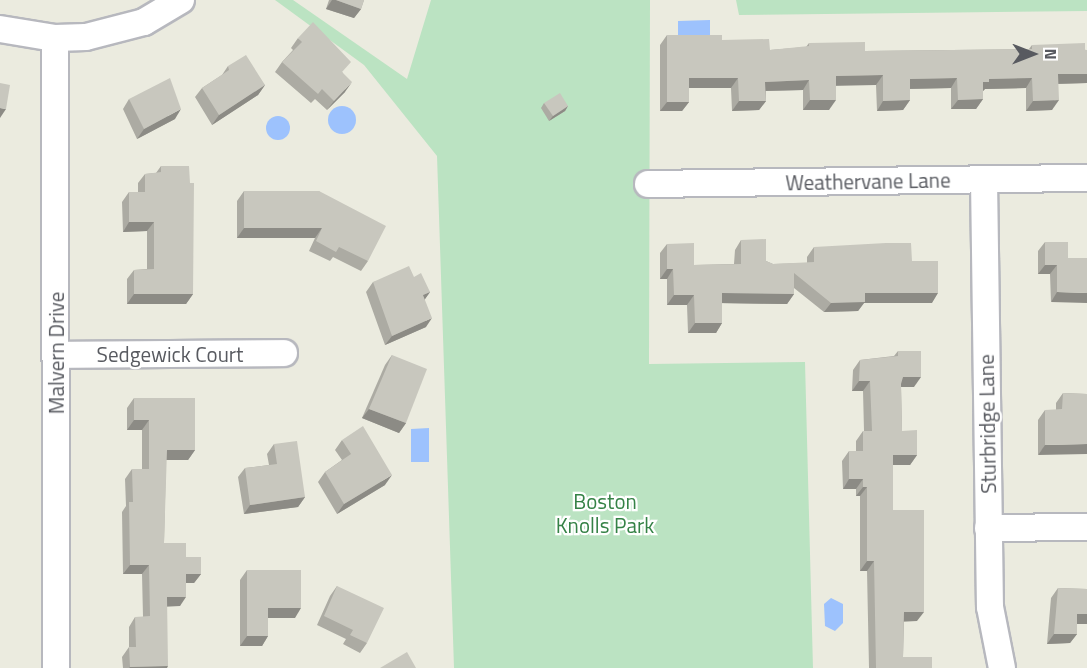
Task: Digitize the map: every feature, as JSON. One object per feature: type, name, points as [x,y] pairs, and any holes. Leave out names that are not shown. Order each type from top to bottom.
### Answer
[{"type":"street","points":[[0,29],[55,38],[115,32],[144,22],[181,0]]},
{"type":"street","name":"Malvern Drive","points":[[55,38],[56,668]]},
{"type":"street","name":"Weathervane Lane","points":[[648,183],[1087,178]]},
{"type":"street","name":"Sturbridge Lane","points":[[984,179],[990,607],[1002,668]]},
{"type":"street","name":"Sedgewick Court","points":[[56,355],[284,353]]},
{"type":"street","points":[[988,528],[1087,527]]},
{"type":"green space","name":"Boston Knolls Park","points":[[275,0],[293,0],[407,79],[431,0],[650,0],[649,364],[805,362],[813,668],[454,668],[437,156],[364,65]]},
{"type":"green space","points":[[736,0],[1087,0],[1087,11],[739,15]]},
{"type":"water","points":[[710,20],[710,36],[678,37],[678,21]]},
{"type":"water","points":[[342,106],[352,110],[356,120],[352,130],[342,134],[332,130],[328,120],[332,110]]},
{"type":"water","points":[[278,116],[287,119],[290,128],[287,137],[278,140],[269,137],[266,128],[269,119]]},
{"type":"water","points":[[429,428],[429,462],[411,462],[411,429]]},
{"type":"water","points":[[831,598],[843,604],[843,623],[835,631],[825,626],[824,604]]},
{"type":"building","points":[[336,0],[364,0],[361,9]]},
{"type":"building","points":[[313,22],[351,62],[342,72],[352,82],[334,101],[322,89],[318,94],[282,62],[302,42],[298,38]]},
{"type":"building","points":[[667,35],[722,35],[722,40],[769,39],[770,50],[809,46],[809,43],[865,42],[865,51],[1032,49],[1032,45],[1085,43],[1087,74],[1058,74],[1059,100],[1033,101],[1032,78],[989,79],[989,82],[983,82],[983,99],[958,100],[957,78],[910,79],[910,100],[883,101],[883,75],[836,76],[836,100],[810,100],[809,80],[765,82],[766,101],[739,101],[738,78],[689,78],[689,102],[667,102]]},
{"type":"building","points":[[246,55],[265,85],[219,115],[202,88],[229,70],[228,66]]},
{"type":"building","points":[[170,78],[181,109],[144,129],[129,99]]},
{"type":"building","points":[[0,83],[10,85],[6,109],[0,108]]},
{"type":"building","points":[[560,93],[568,106],[553,116],[544,103]]},
{"type":"building","points":[[161,166],[189,166],[190,183],[194,183],[193,294],[134,294],[134,270],[154,269],[154,222],[129,222],[129,192],[145,192],[145,174],[161,172]]},
{"type":"building","points":[[244,191],[319,191],[386,226],[368,261],[339,247],[336,252],[316,241],[322,228],[244,228]]},
{"type":"building","points":[[766,239],[766,261],[773,264],[814,262],[814,247],[911,243],[912,261],[938,261],[938,293],[865,293],[865,302],[831,303],[794,273],[794,294],[722,293],[722,323],[695,323],[694,295],[674,295],[673,269],[667,269],[667,244],[694,243],[694,265],[741,264],[741,240]]},
{"type":"building","points":[[1045,242],[1068,242],[1068,258],[1087,258],[1087,293],[1057,292],[1057,265],[1045,265]]},
{"type":"building","points":[[409,266],[414,277],[421,273],[430,292],[423,295],[432,318],[392,336],[373,282]]},
{"type":"building","points":[[898,351],[921,351],[921,377],[903,377],[901,384],[902,431],[917,430],[917,455],[893,455],[893,510],[924,510],[924,612],[904,612],[903,657],[932,657],[932,668],[876,668],[874,561],[867,561],[867,487],[863,487],[863,479],[849,479],[849,451],[863,451],[863,431],[872,431],[870,381],[859,381],[860,360],[898,356]]},
{"type":"building","points":[[392,355],[427,369],[406,423],[369,409]]},
{"type":"building","points":[[1063,393],[1087,394],[1087,444],[1045,445],[1045,410],[1062,409]]},
{"type":"building","points":[[134,398],[195,398],[195,450],[167,450],[164,543],[186,543],[186,557],[201,557],[201,574],[186,574],[186,597],[167,597],[168,666],[130,667],[129,647],[136,647],[135,617],[150,616],[149,565],[130,565],[129,502],[133,502],[132,469],[149,469],[149,420],[134,420]]},
{"type":"building","points":[[363,426],[392,475],[344,504],[325,472],[351,454],[342,440]]},
{"type":"building","points":[[297,441],[305,497],[250,505],[245,468],[277,464],[274,444]]},
{"type":"building","points":[[247,570],[301,570],[301,608],[268,608],[268,636],[247,636]]},
{"type":"building","points":[[337,586],[384,608],[367,643],[350,635],[353,630],[324,616]]},
{"type":"building","points":[[1058,588],[1087,589],[1087,614],[1077,614],[1077,634],[1054,634]]},
{"type":"building","points":[[407,652],[416,668],[380,668]]}]
